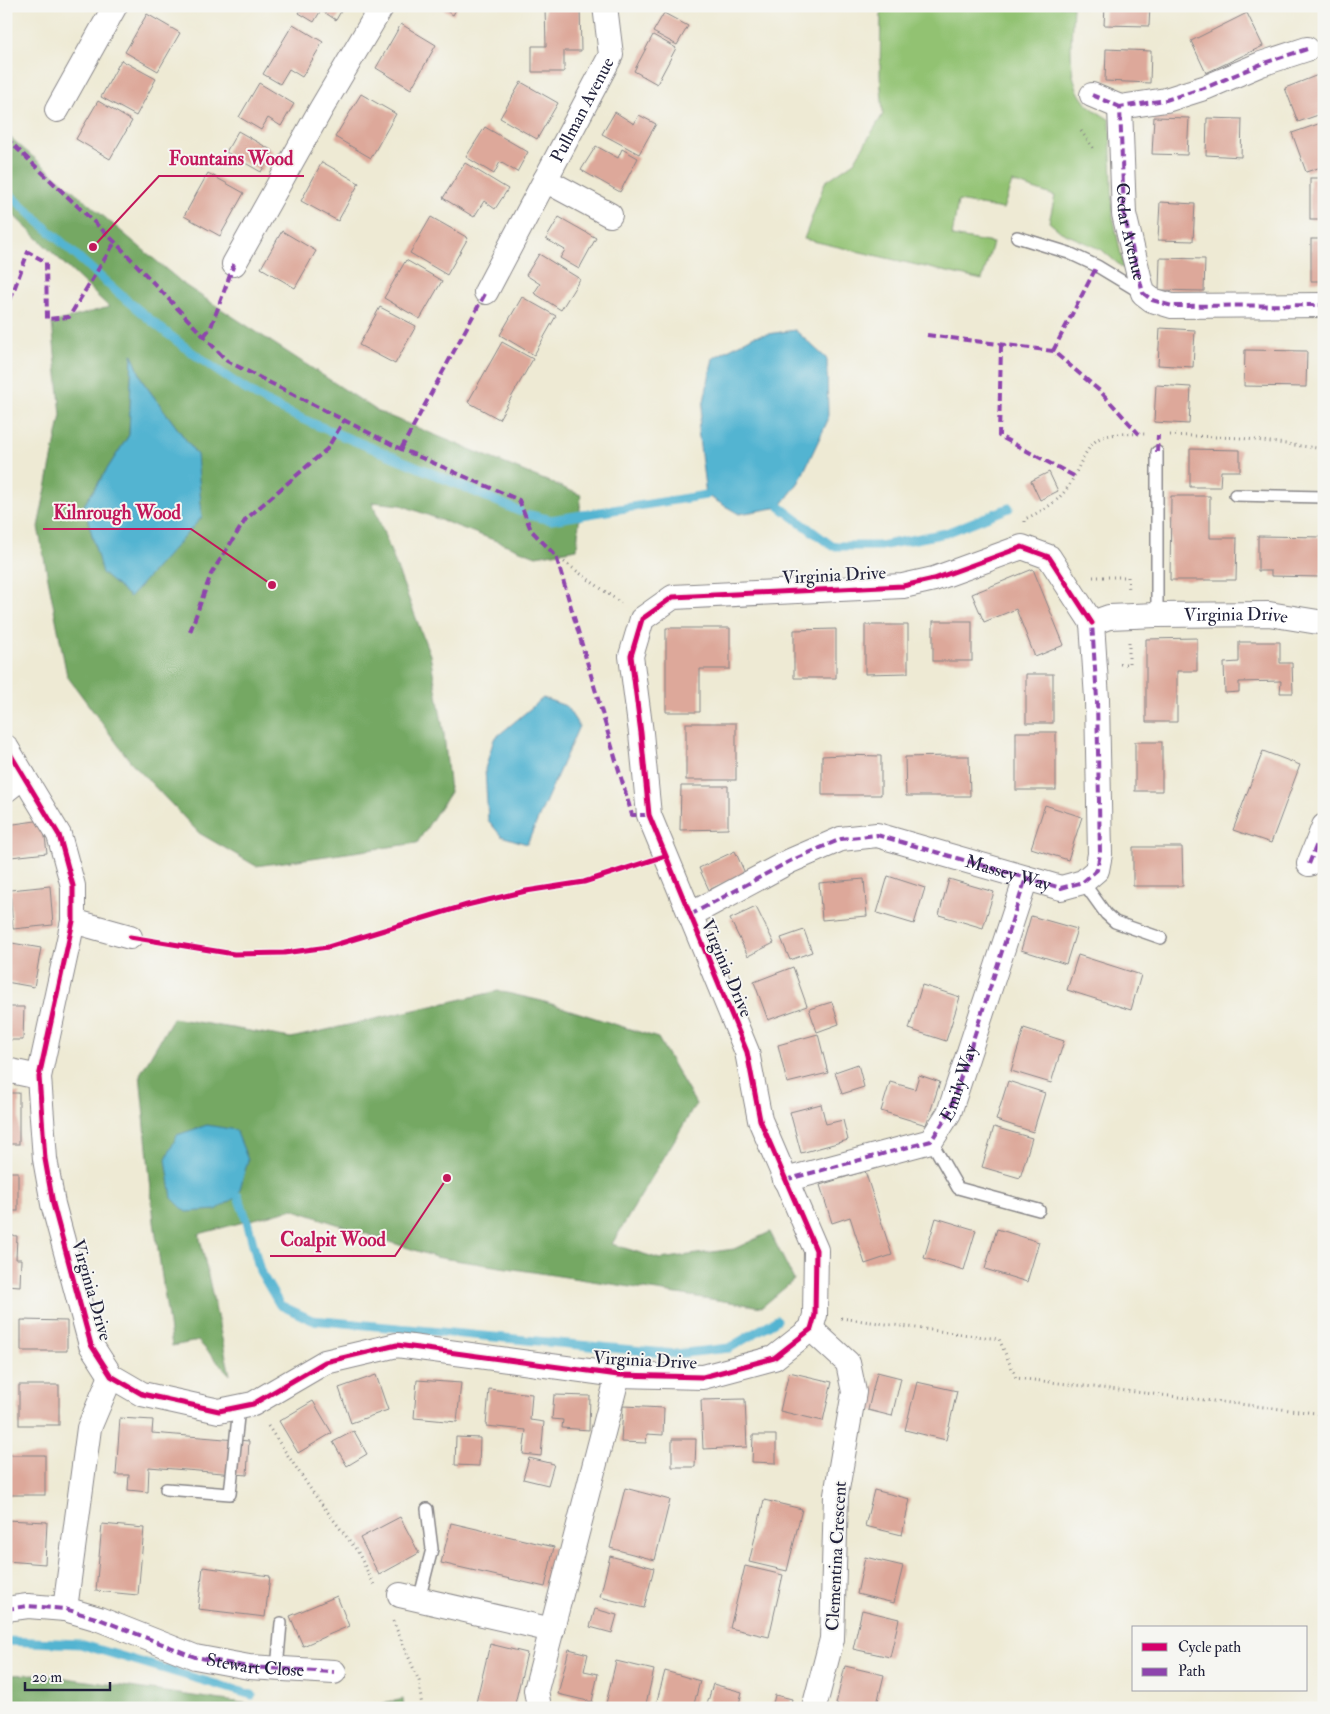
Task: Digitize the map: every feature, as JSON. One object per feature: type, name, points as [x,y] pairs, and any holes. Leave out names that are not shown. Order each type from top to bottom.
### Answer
[{"type":"street","points":[[57,110],[115,6]]},
{"type":"street","points":[[234,264],[321,109],[382,6]]},
{"type":"street","name":"Pullman Avenue","points":[[486,292],[611,55],[605,6]]},
{"type":"street","points":[[1092,95],[1120,107],[1166,100],[1199,90],[1261,64],[1307,49]]},
{"type":"street","name":"Cedar Avenue","points":[[1120,107],[1124,214],[1143,293],[1152,300],[1172,306],[1324,305]]},
{"type":"street","name":"Pullman Avenue","points":[[545,180],[610,215]]},
{"type":"street","name":"Virginia Drive","points":[[6,747],[15,783],[59,835],[73,886],[74,921],[40,1076],[45,1160],[53,1204],[91,1344],[111,1376],[142,1394],[219,1411],[246,1405],[325,1362],[397,1345],[618,1375],[703,1377],[774,1358],[813,1322],[816,1250],[760,1120],[747,1052],[649,815],[631,656],[642,618],[673,597],[902,586],[934,579],[1022,547],[1050,558],[1092,623],[1109,617],[1269,614],[1324,623]]},
{"type":"street","points":[[1083,882],[1097,870],[1100,854],[1097,699],[1092,623]]},
{"type":"street","points":[[1309,864],[1324,826]]},
{"type":"street","name":"Massey Way","points":[[690,915],[790,861],[841,839],[877,835],[1061,888],[1083,882]]},
{"type":"street","name":"Emily Way","points":[[785,1180],[931,1140],[949,1113],[1026,878]]},
{"type":"street","points":[[74,921],[130,937]]},
{"type":"street","points":[[6,1070],[40,1076]]},
{"type":"street","name":"Clementina Crescent","points":[[813,1322],[848,1364],[854,1392],[836,1495],[832,1639],[814,1708]]},
{"type":"street","points":[[540,1708],[536,1690],[618,1375]]},
{"type":"street","points":[[65,1609],[89,1428],[111,1376]]},
{"type":"street","points":[[397,1602],[552,1630]]},
{"type":"street","name":"Stewart Close","points":[[6,1609],[28,1606],[65,1609],[99,1619],[195,1657],[249,1667],[334,1672]]},
{"type":"lane","points":[[1017,237],[1069,253],[1097,266],[1143,293]]},
{"type":"lane","points":[[1158,452],[1158,615]]},
{"type":"lane","points":[[1235,496],[1324,496]]},
{"type":"lane","points":[[1083,882],[1106,914],[1115,922],[1161,938]]},
{"type":"lane","points":[[931,1140],[958,1188],[1039,1210]]},
{"type":"lane","points":[[166,1488],[230,1494],[246,1405]]},
{"type":"lane","points":[[397,1602],[432,1548],[427,1509]]},
{"type":"lane","points":[[278,1669],[281,1623]]},
{"type":"path","points":[[556,556],[642,618]]},
{"type":"path","points":[[813,1322],[999,1339],[1016,1378],[1324,1414]]},
{"type":"path","points":[[246,1405],[397,1602],[418,1681],[422,1708]]},
{"type":"green space","points":[[884,6],[1073,6],[1071,54],[1077,89],[1088,104],[1110,120],[1113,216],[1124,269],[1102,250],[1061,232],[1049,222],[1055,196],[1012,182],[1003,209],[958,201],[952,236],[993,243],[982,280],[804,239],[825,182],[854,162],[883,114],[880,75],[881,12]]},
{"type":"green space","points":[[6,134],[186,286],[379,412],[581,495],[577,549],[536,556],[401,505],[372,502],[430,655],[444,734],[450,792],[417,843],[256,866],[199,833],[130,761],[67,676],[38,527],[61,415],[52,323],[109,307],[6,208]],"holes":[[[132,356],[143,382],[197,455],[84,505],[129,435]]]},
{"type":"green space","points":[[498,991],[542,1001],[658,1038],[696,1104],[612,1244],[660,1259],[734,1249],[770,1232],[794,1280],[762,1307],[435,1257],[292,1209],[199,1234],[230,1375],[198,1341],[172,1346],[154,1222],[140,1074],[173,1018],[291,1038]]},
{"type":"green space","points":[[37,1674],[279,1708],[6,1708],[6,1675]]},
{"type":"green space","points":[[403,1699],[404,1708],[367,1708]]},
{"type":"water","points":[[795,330],[827,359],[828,420],[799,482],[780,507],[739,514],[706,495],[698,430],[713,358],[754,336]]},
{"type":"water","points":[[132,354],[143,382],[197,455],[202,517],[130,597],[102,573],[84,505],[129,435]]},
{"type":"water","points":[[543,698],[566,706],[579,726],[527,844],[501,836],[488,820],[485,769],[494,739]]},
{"type":"water","points":[[207,1125],[236,1130],[248,1160],[238,1196],[216,1210],[186,1212],[172,1198],[166,1159],[177,1135]]},
{"type":"building","points":[[303,6],[344,6],[336,20],[321,10],[314,22],[299,13]]},
{"type":"building","points":[[438,6],[458,6],[453,15]]},
{"type":"building","points":[[1105,6],[1150,6],[1149,26],[1104,25]]},
{"type":"building","points":[[580,7],[581,51],[564,51],[564,72],[532,72],[532,46],[546,46],[545,8]]},
{"type":"building","points":[[664,13],[688,26],[677,45],[653,32]]},
{"type":"building","points":[[1247,13],[1263,46],[1206,73],[1191,41]]},
{"type":"building","points":[[147,14],[180,33],[158,71],[125,52]]},
{"type":"building","points":[[293,24],[323,42],[302,77],[289,69],[280,84],[263,74]]},
{"type":"building","points":[[401,24],[436,45],[411,89],[376,68]]},
{"type":"building","points":[[653,35],[676,48],[657,84],[634,71]]},
{"type":"building","points":[[1106,49],[1151,51],[1150,83],[1105,81]]},
{"type":"building","points":[[121,60],[156,79],[136,116],[101,97]]},
{"type":"building","points":[[1318,75],[1324,90],[1324,113],[1298,122],[1285,88]]},
{"type":"building","points":[[521,82],[558,103],[537,139],[500,118]]},
{"type":"building","points":[[259,83],[294,104],[281,126],[268,118],[261,130],[239,117]]},
{"type":"building","points":[[361,94],[396,114],[371,158],[335,137]]},
{"type":"building","points":[[98,101],[132,121],[110,159],[76,139]]},
{"type":"building","points":[[615,112],[634,124],[639,115],[656,124],[639,154],[602,134]]},
{"type":"building","points":[[1154,117],[1189,118],[1187,155],[1152,154]]},
{"type":"building","points":[[1207,118],[1242,119],[1241,157],[1206,155]]},
{"type":"building","points":[[1324,122],[1324,166],[1306,172],[1292,133]]},
{"type":"building","points":[[485,127],[528,152],[517,172],[500,162],[494,174],[466,157]]},
{"type":"building","points":[[238,131],[273,151],[261,172],[226,152]]},
{"type":"building","points":[[596,146],[618,158],[622,149],[638,158],[620,192],[581,170]]},
{"type":"building","points":[[322,162],[359,183],[338,221],[301,201]]},
{"type":"building","points":[[465,163],[508,189],[495,209],[484,201],[474,217],[443,198]]},
{"type":"building","points":[[208,173],[244,193],[220,236],[184,216]]},
{"type":"building","points":[[1310,178],[1324,178],[1324,220],[1310,220]]},
{"type":"building","points":[[1160,202],[1195,204],[1193,241],[1158,240]]},
{"type":"building","points":[[431,217],[468,238],[447,275],[410,253]]},
{"type":"building","points":[[559,217],[596,238],[579,269],[560,258],[565,250],[546,239]]},
{"type":"building","points":[[282,231],[316,251],[295,288],[261,268]]},
{"type":"building","points":[[1311,239],[1324,239],[1324,281],[1311,281]]},
{"type":"building","points":[[539,254],[580,279],[561,310],[534,293],[540,284],[526,275]]},
{"type":"building","points":[[1160,258],[1205,259],[1204,291],[1159,290]]},
{"type":"building","points":[[406,260],[442,281],[420,319],[384,298]]},
{"type":"building","points":[[522,297],[556,316],[534,355],[500,335]]},
{"type":"building","points":[[380,307],[416,326],[395,364],[359,345]]},
{"type":"building","points":[[1160,328],[1195,330],[1193,367],[1158,365]]},
{"type":"building","points":[[502,342],[533,359],[499,419],[468,402]]},
{"type":"building","points":[[1245,350],[1307,351],[1306,387],[1244,386]]},
{"type":"building","points":[[1156,385],[1191,387],[1189,424],[1154,422]]},
{"type":"building","points":[[1190,449],[1240,450],[1240,471],[1221,471],[1220,487],[1190,487]]},
{"type":"building","points":[[1049,472],[1058,491],[1040,500],[1031,481]]},
{"type":"building","points":[[1171,496],[1210,496],[1210,538],[1237,538],[1236,580],[1170,580]]},
{"type":"building","points":[[1258,536],[1324,537],[1324,573],[1320,573],[1320,577],[1271,576],[1271,571],[1258,571]]},
{"type":"building","points":[[1033,569],[1064,645],[1035,657],[1016,609],[984,622],[972,594]]},
{"type":"building","points":[[933,621],[972,621],[972,661],[933,661]]},
{"type":"building","points":[[865,625],[908,625],[908,673],[865,674]]},
{"type":"building","points":[[666,628],[730,628],[730,669],[700,669],[700,712],[666,712]]},
{"type":"building","points":[[836,629],[836,678],[794,678],[794,630]]},
{"type":"building","points":[[1197,638],[1197,671],[1177,671],[1177,722],[1146,722],[1146,639]]},
{"type":"building","points":[[1239,642],[1280,642],[1280,663],[1292,663],[1293,693],[1280,693],[1281,681],[1239,682],[1239,692],[1225,693],[1224,663],[1239,662]]},
{"type":"building","points":[[1026,674],[1053,674],[1053,723],[1026,723]]},
{"type":"building","points":[[686,723],[736,723],[736,780],[686,780]]},
{"type":"building","points":[[1016,732],[1056,732],[1056,790],[1016,790]]},
{"type":"building","points":[[1135,742],[1162,742],[1162,791],[1135,791]]},
{"type":"building","points":[[1263,751],[1300,765],[1271,843],[1233,830]]},
{"type":"building","points":[[822,756],[881,756],[881,795],[822,795]]},
{"type":"building","points":[[969,756],[970,796],[906,796],[905,757]]},
{"type":"building","points":[[681,786],[728,786],[728,829],[680,830]]},
{"type":"building","points":[[1045,805],[1082,817],[1068,860],[1031,848]]},
{"type":"building","points":[[43,820],[47,853],[11,857],[7,825]]},
{"type":"building","points":[[1133,847],[1182,847],[1183,886],[1133,886]]},
{"type":"building","points":[[735,851],[745,873],[709,890],[699,868]]},
{"type":"building","points":[[888,876],[925,888],[914,924],[877,913]]},
{"type":"building","points":[[864,879],[867,916],[822,920],[819,883]]},
{"type":"building","points":[[949,879],[994,892],[983,928],[939,915]]},
{"type":"building","points":[[50,886],[53,925],[13,929],[10,890]]},
{"type":"building","points":[[756,907],[774,943],[748,956],[730,919]]},
{"type":"building","points":[[1031,916],[1077,929],[1066,964],[1021,950]]},
{"type":"building","points":[[804,930],[812,952],[790,960],[781,938]]},
{"type":"building","points":[[6,942],[41,948],[34,987],[6,982]]},
{"type":"building","points":[[1078,955],[1141,975],[1131,1010],[1067,990]]},
{"type":"building","points":[[793,967],[807,1006],[768,1020],[754,982]]},
{"type":"building","points":[[922,985],[960,997],[946,1041],[909,1029]]},
{"type":"building","points":[[832,1002],[839,1024],[817,1032],[809,1009]]},
{"type":"building","points":[[6,1007],[24,1007],[23,1040],[6,1040]]},
{"type":"building","points":[[1024,1028],[1064,1041],[1051,1083],[1011,1071]]},
{"type":"building","points":[[818,1034],[828,1073],[787,1083],[778,1045]]},
{"type":"building","points":[[858,1064],[864,1087],[842,1094],[835,1072]]},
{"type":"building","points":[[919,1075],[940,1082],[926,1125],[881,1111],[890,1082],[915,1089]]},
{"type":"building","points":[[1008,1081],[1045,1093],[1033,1132],[996,1120]]},
{"type":"building","points":[[6,1093],[19,1093],[19,1144],[6,1144]]},
{"type":"building","points":[[821,1104],[826,1124],[843,1120],[848,1140],[801,1153],[790,1112]]},
{"type":"building","points":[[994,1127],[1032,1138],[1020,1178],[982,1167]]},
{"type":"building","points":[[865,1171],[892,1255],[865,1264],[850,1217],[832,1223],[820,1185]]},
{"type":"building","points":[[6,1172],[18,1172],[18,1211],[6,1211]]},
{"type":"building","points":[[936,1218],[976,1230],[964,1270],[924,1258]]},
{"type":"building","points":[[997,1229],[1039,1242],[1027,1282],[985,1269]]},
{"type":"building","points":[[6,1235],[17,1236],[16,1259],[21,1259],[20,1286],[6,1285]]},
{"type":"building","points":[[21,1320],[67,1321],[67,1351],[21,1351]]},
{"type":"building","points":[[789,1372],[832,1382],[823,1421],[780,1411]]},
{"type":"building","points":[[877,1372],[901,1378],[892,1416],[868,1410]]},
{"type":"building","points":[[376,1375],[388,1410],[351,1423],[339,1388]]},
{"type":"building","points":[[417,1380],[461,1383],[457,1422],[414,1418]]},
{"type":"building","points":[[917,1382],[957,1391],[946,1440],[905,1430]]},
{"type":"building","points":[[19,1385],[59,1385],[59,1425],[19,1425]]},
{"type":"building","points":[[489,1389],[532,1394],[530,1420],[544,1422],[541,1456],[523,1454],[526,1430],[486,1426]]},
{"type":"building","points":[[554,1395],[590,1396],[589,1430],[562,1428],[563,1420],[552,1419]]},
{"type":"building","points":[[745,1399],[747,1447],[703,1449],[701,1400]]},
{"type":"building","points":[[313,1401],[332,1433],[298,1453],[279,1421]]},
{"type":"building","points":[[623,1406],[664,1408],[663,1435],[647,1434],[646,1443],[621,1442]]},
{"type":"building","points":[[120,1418],[153,1420],[152,1433],[249,1441],[247,1475],[149,1467],[148,1492],[128,1490],[129,1475],[116,1475]]},
{"type":"building","points":[[354,1431],[367,1454],[347,1466],[333,1442]]},
{"type":"building","points":[[753,1435],[776,1435],[776,1463],[752,1462]]},
{"type":"building","points":[[456,1437],[480,1438],[479,1466],[455,1465]]},
{"type":"building","points":[[672,1439],[696,1439],[695,1467],[672,1467]]},
{"type":"building","points":[[6,1455],[45,1455],[45,1495],[6,1495]]},
{"type":"building","points":[[529,1458],[554,1464],[548,1485],[523,1479]]},
{"type":"building","points":[[625,1488],[670,1500],[655,1560],[610,1548]]},
{"type":"building","points":[[874,1490],[910,1499],[902,1535],[865,1526]]},
{"type":"building","points":[[764,1500],[802,1509],[787,1571],[749,1562]]},
{"type":"building","points":[[400,1517],[419,1553],[379,1575],[360,1538]]},
{"type":"building","points":[[6,1520],[47,1522],[45,1564],[6,1561]]},
{"type":"building","points":[[451,1523],[554,1547],[545,1587],[441,1563]]},
{"type":"building","points":[[102,1524],[144,1528],[138,1595],[96,1591]]},
{"type":"building","points":[[610,1556],[654,1568],[644,1608],[600,1597]]},
{"type":"building","points":[[865,1557],[903,1566],[894,1603],[857,1594]]},
{"type":"building","points":[[745,1566],[783,1575],[769,1637],[730,1628]]},
{"type":"building","points":[[203,1567],[270,1576],[265,1617],[198,1609]]},
{"type":"building","points":[[337,1596],[349,1626],[303,1646],[290,1616]]},
{"type":"building","points":[[595,1609],[617,1615],[612,1633],[590,1627]]},
{"type":"building","points":[[862,1610],[899,1619],[890,1657],[853,1649]]},
{"type":"building","points":[[490,1644],[527,1653],[514,1708],[475,1707]]},
{"type":"building","points":[[569,1649],[588,1654],[584,1671],[598,1674],[592,1702],[558,1694]]},
{"type":"building","points":[[616,1661],[654,1670],[645,1708],[625,1704],[624,1708],[605,1708]]},
{"type":"building","points":[[845,1666],[884,1675],[876,1708],[851,1708],[836,1704]]},
{"type":"building","points":[[665,1671],[700,1681],[693,1708],[655,1708]]},
{"type":"building","points":[[713,1684],[742,1692],[738,1708],[706,1708]]},
{"type":"building","points":[[775,1695],[792,1699],[790,1708],[772,1708]]},
{"type":"waterway","points":[[6,191],[92,270],[151,320],[181,344],[245,389],[293,415],[519,511]]},
{"type":"waterway","points":[[530,515],[551,520],[706,495]]},
{"type":"waterway","points":[[780,507],[832,546],[880,546],[946,533],[1009,508]]},
{"type":"waterway","points":[[238,1196],[247,1221],[260,1271],[280,1305],[312,1320],[676,1354],[729,1348],[777,1320]]},
{"type":"waterway","points":[[6,1641],[80,1644],[252,1695]]},
{"type":"marked path","points":[[1307,49],[1261,64],[1207,87],[1166,100],[1120,107],[1124,214],[1143,293],[1152,300],[1172,306],[1324,305]]},
{"type":"marked path","points":[[1092,95],[1120,107]]},
{"type":"marked path","points":[[6,138],[115,242],[227,361],[401,449],[519,500],[531,530],[556,556],[632,815],[649,815]]},
{"type":"marked path","points":[[6,311],[28,252],[46,262],[47,319],[69,317],[115,242]]},
{"type":"marked path","points":[[204,336],[211,327],[234,264]]},
{"type":"marked path","points":[[1053,351],[1097,266]]},
{"type":"marked path","points":[[401,449],[486,292]]},
{"type":"marked path","points":[[927,335],[1053,351],[1101,392],[1139,434]]},
{"type":"marked path","points":[[1001,345],[999,436],[1074,476]]},
{"type":"marked path","points":[[190,632],[211,574],[246,519],[327,449],[344,420]]},
{"type":"marked path","points":[[1157,452],[1158,435]]},
{"type":"marked path","points":[[690,915],[790,861],[841,839],[877,835],[1061,888],[1083,882],[1097,870],[1100,854],[1097,699],[1092,623]]},
{"type":"marked path","points":[[1309,864],[1324,826]]},
{"type":"marked path","points":[[785,1180],[931,1141],[949,1113],[1026,878]]},
{"type":"marked path","points":[[6,1609],[28,1606],[65,1609],[99,1619],[195,1657],[249,1667],[334,1672]]},
{"type":"cycle path","points":[[6,747],[59,835],[73,886],[73,921],[39,1077],[45,1159],[53,1204],[91,1345],[111,1376],[142,1394],[219,1411],[253,1404],[325,1362],[397,1345],[618,1375],[703,1377],[774,1358],[811,1329],[815,1315],[816,1250],[760,1120],[747,1052],[649,815],[631,656],[642,619],[673,597],[903,586],[934,579],[1022,547],[1049,557],[1092,623]]},
{"type":"cycle path","points":[[130,937],[234,954],[284,953],[328,947],[467,905],[526,891],[584,882],[665,856]]},
{"type":"place","name":"Fountains Wood","points":[[93,247]]},
{"type":"place","name":"Kilnrough Wood","points":[[272,585]]},
{"type":"place","name":"Coalpit Wood","points":[[447,1178]]}]
